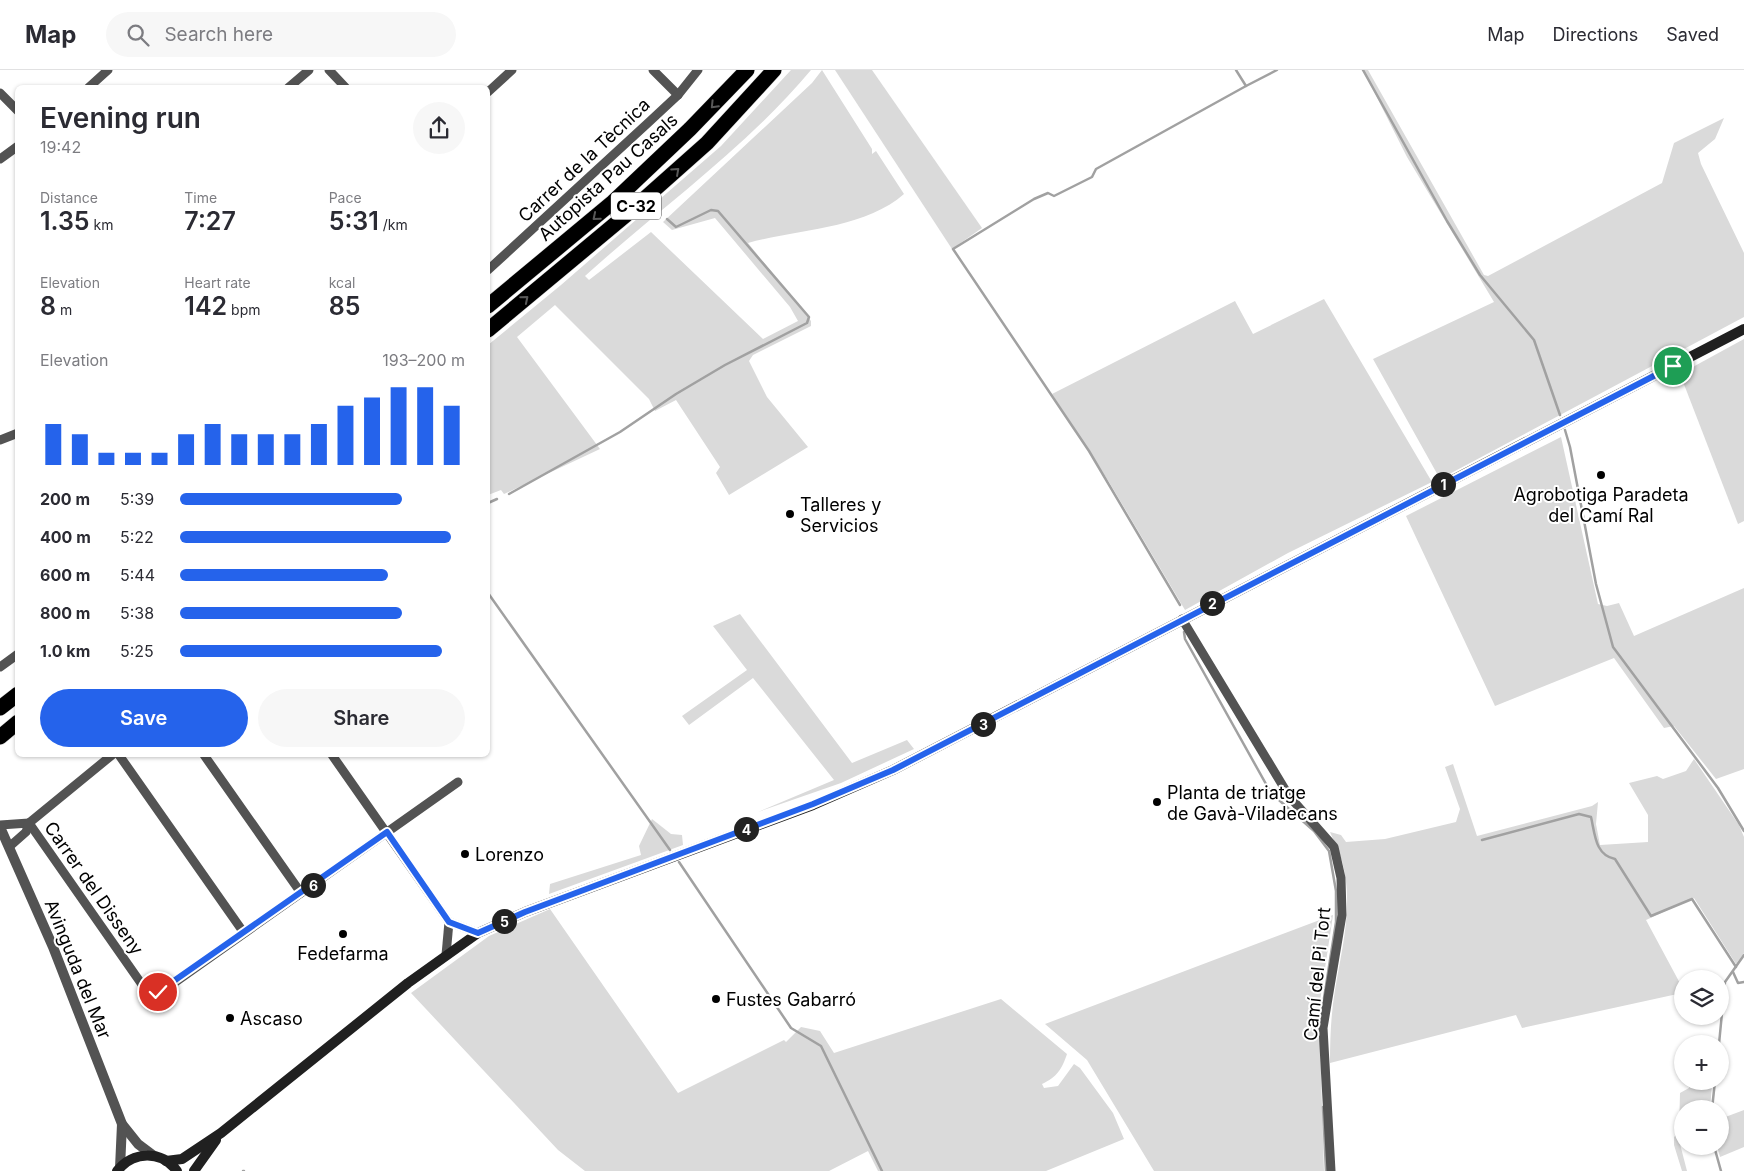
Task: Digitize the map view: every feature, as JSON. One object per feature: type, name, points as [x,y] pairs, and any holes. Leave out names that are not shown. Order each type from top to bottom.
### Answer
[{"type":"highway","name":"Autopista Pau Casals","points":[[490,304],[613,202],[690,129],[748,70]]},
{"type":"highway","name":"C-32","points":[[490,328],[626,215],[700,149],[774,70]]},
{"type":"highway","points":[[0,708],[15,696]]},
{"type":"highway","points":[[0,736],[15,724]]},
{"type":"main road","points":[[166,1161],[182,1159],[221,1133],[446,955],[478,933],[525,912],[849,790],[995,718],[1182,618],[1744,329]]},
{"type":"main road","points":[[194,1171],[221,1133]]},
{"type":"main road","points":[[119,1169],[136,1157],[154,1156],[166,1161],[177,1171]]},
{"type":"street","points":[[91,85],[108,70]]},
{"type":"street","points":[[292,85],[309,70]]},
{"type":"street","points":[[329,70],[343,85]]},
{"type":"street","points":[[490,90],[512,70]]},
{"type":"street","points":[[653,70],[678,95]]},
{"type":"street","name":"Carrer de la Tècnica","points":[[490,268],[678,95],[698,70]]},
{"type":"street","points":[[0,93],[15,108]]},
{"type":"street","points":[[0,160],[15,148]]},
{"type":"street","points":[[0,440],[15,434]]},
{"type":"street","name":"Camí del Pi Tort","points":[[1182,618],[1289,796],[1334,847],[1341,878],[1342,914],[1323,1028],[1331,1171]]},
{"type":"street","points":[[0,667],[15,656]]},
{"type":"street","points":[[9,847],[26,832],[30,823],[110,757]]},
{"type":"street","points":[[120,757],[244,933],[458,782]]},
{"type":"street","points":[[205,757],[301,893]]},
{"type":"street","points":[[333,757],[449,922],[478,933]]},
{"type":"street","points":[[0,826],[30,823]]},
{"type":"street","name":"Carrer del Disseny","points":[[30,823],[143,986],[152,993],[164,990],[244,933]]},
{"type":"street","name":"Avinguda del Mar","points":[[0,826],[53,947],[122,1124],[134,1140],[154,1156]]},
{"type":"street","points":[[446,955],[449,922]]},
{"type":"street","name":"Avinguda del Mar","points":[[119,1169],[122,1124]]},
{"type":"shaded area","points":[[791,70],[811,70],[759,126],[731,152],[585,276],[589,280],[651,232],[763,339],[798,321],[790,307],[715,218],[672,230],[663,222],[812,83],[822,70],[872,149],[872,154],[876,151],[904,194],[888,206],[851,221],[748,243],[811,321],[811,326],[753,355],[749,361],[767,397],[808,447],[729,495],[716,473],[720,467],[676,400],[655,411],[649,399],[555,305],[517,337],[600,449],[504,494],[501,490],[490,494],[490,343],[561,285],[721,146]]},
{"type":"shaded area","points":[[835,70],[872,70],[982,228],[952,249]]},
{"type":"shaded area","points":[[1363,70],[1368,70],[1484,275],[1488,276],[1662,183],[1674,143],[1724,118],[1715,139],[1698,153],[1701,164],[1744,253],[1744,317],[1440,479],[1373,359],[1494,302],[1407,157]]},
{"type":"shaded area","points":[[1324,299],[1432,482],[1288,553],[1185,610],[1109,482],[1052,394],[1235,301],[1253,334]]},
{"type":"shaded area","points":[[1744,339],[1744,521],[1738,524],[1680,374]]},
{"type":"shaded area","points":[[1561,437],[1598,604],[1607,606],[1619,603],[1634,636],[1744,588],[1744,769],[1716,779],[1674,726],[1664,728],[1614,658],[1495,706],[1406,516]]},
{"type":"shaded area","points":[[740,614],[852,763],[907,740],[914,749],[841,783],[758,812],[834,780],[753,678],[689,725],[682,716],[747,670],[713,626]]},
{"type":"shaded area","points":[[1694,759],[1739,825],[1744,837],[1744,953],[1736,964],[1694,898],[1646,920],[1674,972],[1674,995],[1522,1028],[1516,1015],[1330,1063],[1333,1008],[1346,926],[1347,893],[1342,861],[1330,832],[1341,835],[1346,842],[1385,839],[1456,822],[1460,809],[1445,767],[1453,764],[1477,836],[1592,806],[1598,802],[1596,824],[1600,845],[1648,842],[1648,815],[1629,783],[1657,776],[1663,779],[1686,771]]},
{"type":"shaded area","points":[[652,819],[671,834],[682,835],[683,845],[549,894],[550,884],[641,855],[639,846]]},
{"type":"shaded area","points":[[550,909],[678,1093],[784,1040],[786,1042],[801,1027],[820,1031],[834,1053],[1001,999],[1067,1054],[1058,1072],[1042,1084],[1044,1088],[1058,1086],[1074,1064],[1080,1068],[1113,1113],[1124,1139],[1046,1171],[878,1171],[868,1151],[829,1171],[585,1171],[558,1150],[411,993],[489,936]]},
{"type":"shaded area","points":[[1333,915],[1319,1008],[1324,1171],[1154,1171],[1087,1060],[1045,1024]]},
{"type":"shaded area","points":[[1685,1090],[1712,1090],[1711,1100],[1680,1100],[1680,1093]]},
{"type":"shaded area","points":[[1744,1110],[1744,1147],[1729,1153],[1729,1116]]},
{"type":"shaded area","points":[[1677,1155],[1683,1155],[1687,1171],[1682,1171]]},
{"type":"waterway","points":[[1180,605],[1089,451],[953,249],[1034,199],[1048,193],[1054,196],[1092,177],[1096,169],[1246,86],[1236,70]]},
{"type":"waterway","points":[[1246,86],[1277,70]]},
{"type":"waterway","points":[[1363,70],[1447,221],[1480,275],[1534,340],[1560,415]]},
{"type":"waterway","points":[[509,494],[620,432],[676,394],[725,365],[807,323],[809,317],[718,211],[711,210],[676,227],[667,219]]},
{"type":"waterway","points":[[1565,430],[1570,447],[1596,584],[1613,647],[1718,788],[1744,831]]},
{"type":"waterway","points":[[490,502],[497,499]]},
{"type":"waterway","points":[[490,596],[670,850]]},
{"type":"waterway","points":[[1184,632],[1185,639],[1271,793],[1314,831],[1329,851],[1336,891],[1336,922],[1321,1017]]},
{"type":"waterway","points":[[1482,840],[1579,814],[1591,817],[1595,837],[1603,853],[1615,859],[1651,916],[1692,899],[1736,967]]},
{"type":"waterway","points":[[679,862],[791,1028],[821,1046],[882,1171]]},
{"type":"waterway","points":[[1720,1035],[1725,982],[1744,955]]},
{"type":"waterway","points":[[1733,972],[1738,983],[1744,982]]},
{"type":"waterway","points":[[1713,1100],[1714,1090]]},
{"type":"waterway","points":[[1323,1107],[1326,1171]]},
{"type":"waterway","points":[[1717,1155],[1721,1171]]},
{"type":"place","name":"Agrobotiga Paradeta del Camí Ral","points":[[1601,475]]},
{"type":"place","name":"Talleres y Servicios","points":[[790,514]]},
{"type":"place","name":"Planta de triatge de Gavà-Viladecans","points":[[1157,802]]},
{"type":"place","name":"Lorenzo","points":[[465,854]]},
{"type":"place","name":"Fedefarma","points":[[343,934]]},
{"type":"place","name":"Fustes Gabarró","points":[[716,999]]},
{"type":"place","name":"Ascaso","points":[[230,1018]]},
{"type":"route","points":[[158,992],[164,990],[387,832],[449,922],[478,933],[525,912],[849,790],[893,770],[995,718],[1103,659],[1673,366]]}]
